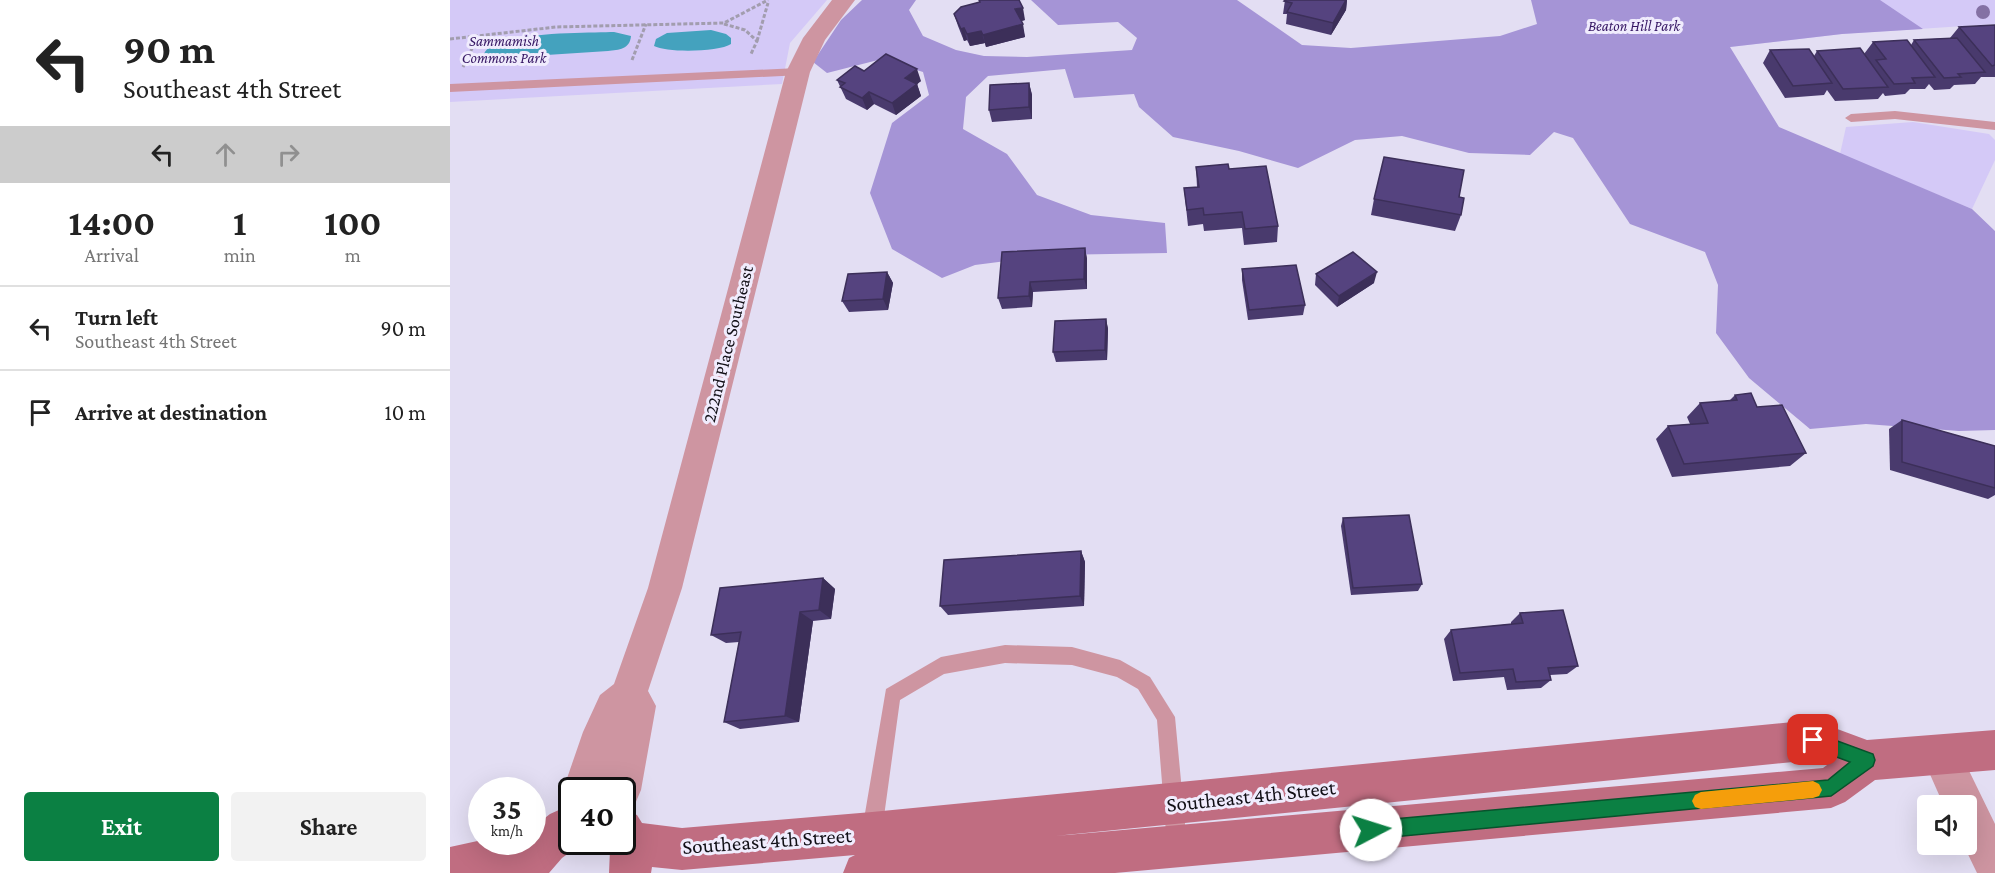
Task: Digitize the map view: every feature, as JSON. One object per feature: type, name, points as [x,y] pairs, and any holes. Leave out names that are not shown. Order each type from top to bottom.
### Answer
[{"type":"street","name":"222nd Place Southeast","points":[[587,777],[602,732],[613,708],[628,696],[665,588],[798,72],[814,38],[844,0]]},
{"type":"street","points":[[628,696],[637,706],[630,777]]},
{"type":"street","name":"Southeast 4th Street","points":[[868,860],[1173,804],[1813,740],[1867,760],[1995,750]]},
{"type":"street","points":[[1940,754],[1960,795]]},
{"type":"street","name":"Southeast 4th Street","points":[[636,834],[682,849],[868,860],[1236,842],[1831,788],[1867,760]]},
{"type":"street","points":[[1977,830],[1995,867]]},
{"type":"street","points":[[450,868],[554,838]]},
{"type":"lane","points":[[451,88],[798,72]]},
{"type":"lane","points":[[1851,118],[1895,115],[1995,126]]},
{"type":"lane","points":[[868,860],[891,695],[941,666],[1005,654],[1072,656],[1120,669],[1144,684],[1166,717],[1177,845]]},
{"type":"path","points":[[723,23],[768,1]]},
{"type":"path","points":[[743,74],[757,41],[768,1]]},
{"type":"path","points":[[450,39],[556,27],[723,23],[745,30],[757,41]]},
{"type":"path","points":[[624,80],[646,24]]},
{"type":"path","points":[[451,88],[479,36]]},
{"type":"green space","name":"Sammamish Commons Park","points":[[450,0],[827,0],[790,43],[782,84],[450,102]]},
{"type":"green space","points":[[862,0],[916,0],[909,10],[923,36],[956,50],[984,56],[1027,57],[1132,50],[1137,38],[1118,22],[1058,25],[1031,0],[1237,0],[1302,45],[1351,48],[1500,36],[1537,24],[1531,0],[1880,0],[1923,29],[1842,34],[1730,47],[1779,127],[1972,209],[1995,231],[1995,430],[1959,431],[1866,424],[1810,429],[1749,378],[1716,333],[1718,285],[1705,252],[1630,224],[1573,138],[1554,132],[1530,155],[1469,153],[1402,136],[1355,140],[1298,168],[1239,151],[1173,137],[1139,107],[1134,94],[1074,98],[1065,69],[988,76],[966,97],[963,129],[1007,154],[1037,195],[1091,215],[1165,223],[1167,253],[1053,255],[975,265],[942,278],[892,249],[870,193],[892,123],[929,95],[923,72],[882,59],[827,73],[813,62],[841,20]]},
{"type":"green space","name":"Beaton Hill Park","points":[[1591,0],[1995,0],[1995,24],[1842,34],[1730,47]]},
{"type":"green space","points":[[1913,122],[1989,134],[1995,140],[1995,160],[1972,209],[1840,154],[1846,127]]},
{"type":"water","points":[[711,30],[726,34],[731,38],[731,44],[716,49],[693,51],[670,50],[654,46],[656,39],[667,33]]},
{"type":"water","points":[[614,32],[631,36],[629,44],[620,49],[608,51],[499,58],[487,57],[484,54],[491,46],[523,37]]},
{"type":"building","points":[[979,0],[1019,0],[1023,8],[1015,9],[1023,24],[983,35],[981,31],[967,34],[964,28],[961,29],[954,14],[961,7],[980,2]]},
{"type":"building","points":[[1285,0],[1346,0],[1333,23],[1287,12],[1292,3]]},
{"type":"building","points":[[1995,25],[1995,65],[1992,66],[1959,27]]},
{"type":"building","points":[[1957,38],[1985,72],[1958,74],[1961,77],[1944,78],[1914,40]]},
{"type":"building","points":[[1907,40],[1935,77],[1912,78],[1915,83],[1894,84],[1876,60],[1886,59],[1873,42]]},
{"type":"building","points":[[1860,48],[1888,87],[1843,89],[1817,51]]},
{"type":"building","points":[[1809,49],[1832,83],[1793,86],[1770,50]]},
{"type":"building","points":[[886,54],[917,69],[905,78],[917,84],[892,103],[869,92],[862,98],[840,87],[845,83],[837,80],[855,66],[864,71]]},
{"type":"building","points":[[1029,83],[1029,107],[989,110],[990,85]]},
{"type":"building","points":[[1384,157],[1464,170],[1459,197],[1464,198],[1461,215],[1374,199]]},
{"type":"building","points":[[1228,164],[1229,169],[1266,166],[1278,226],[1245,229],[1242,212],[1204,215],[1203,208],[1187,210],[1184,188],[1199,187],[1196,167]]},
{"type":"building","points":[[1085,248],[1084,279],[1030,282],[1029,296],[998,298],[1002,252]]},
{"type":"building","points":[[1353,252],[1377,272],[1339,296],[1316,274]]},
{"type":"building","points":[[1296,265],[1305,305],[1249,310],[1242,269]]},
{"type":"building","points":[[887,272],[883,299],[842,301],[848,274]]},
{"type":"building","points":[[1106,319],[1105,350],[1053,352],[1055,321]]},
{"type":"building","points":[[1751,393],[1757,407],[1782,405],[1806,453],[1684,464],[1668,426],[1708,423],[1700,403],[1737,400],[1735,395]]},
{"type":"building","points":[[1902,420],[1995,446],[1995,488],[1902,462]]},
{"type":"building","points":[[1409,515],[1422,584],[1353,588],[1343,518]]},
{"type":"building","points":[[1081,551],[1080,596],[940,606],[944,560]]},
{"type":"building","points":[[823,578],[819,610],[800,612],[785,716],[724,722],[741,632],[711,635],[720,588]]},
{"type":"building","points":[[1563,610],[1578,666],[1548,668],[1551,680],[1516,682],[1513,669],[1460,673],[1451,630],[1523,623],[1520,613]]},
{"type":"slow traffic","points":[[1701,801],[1813,790]]},
{"type":"route","points":[[1371,830],[1831,788],[1867,760],[1813,740]]}]
